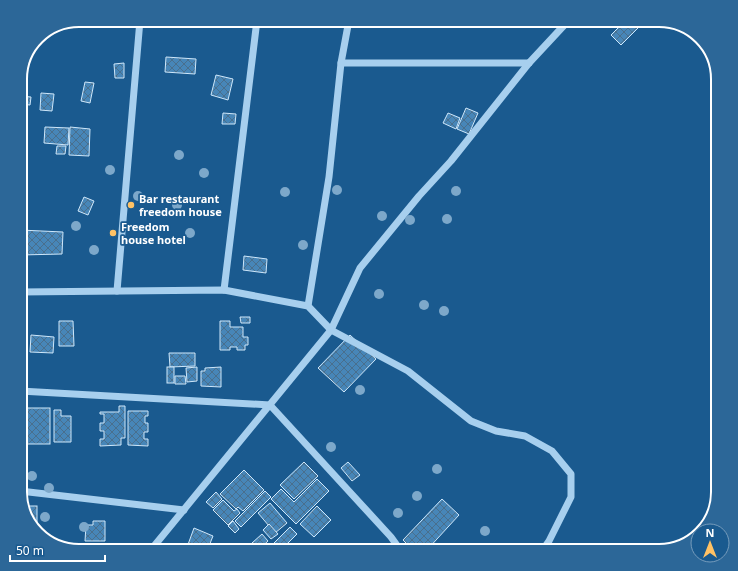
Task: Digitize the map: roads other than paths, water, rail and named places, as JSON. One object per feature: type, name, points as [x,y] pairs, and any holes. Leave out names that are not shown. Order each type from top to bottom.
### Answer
[{"type":"street","points":[[117,290],[139,27]]},
{"type":"street","points":[[224,290],[256,27]]},
{"type":"street","points":[[308,306],[329,177],[341,64],[348,27]]},
{"type":"street","points":[[156,544],[331,330],[360,268],[415,201],[451,161],[529,63],[562,27]]},
{"type":"street","points":[[341,64],[529,63]]},
{"type":"street","points":[[27,292],[224,290],[308,306],[331,330],[408,371],[472,421],[496,431],[525,436],[552,451],[571,474],[571,497],[548,544]]},
{"type":"street","points":[[27,391],[270,405],[395,544]]},
{"type":"street","points":[[27,492],[184,510]]},
{"type":"place","name":"Bar restaurant freedom house","points":[[131,205]]},
{"type":"place","name":"Freedom house hotel","points":[[113,233]]}]
